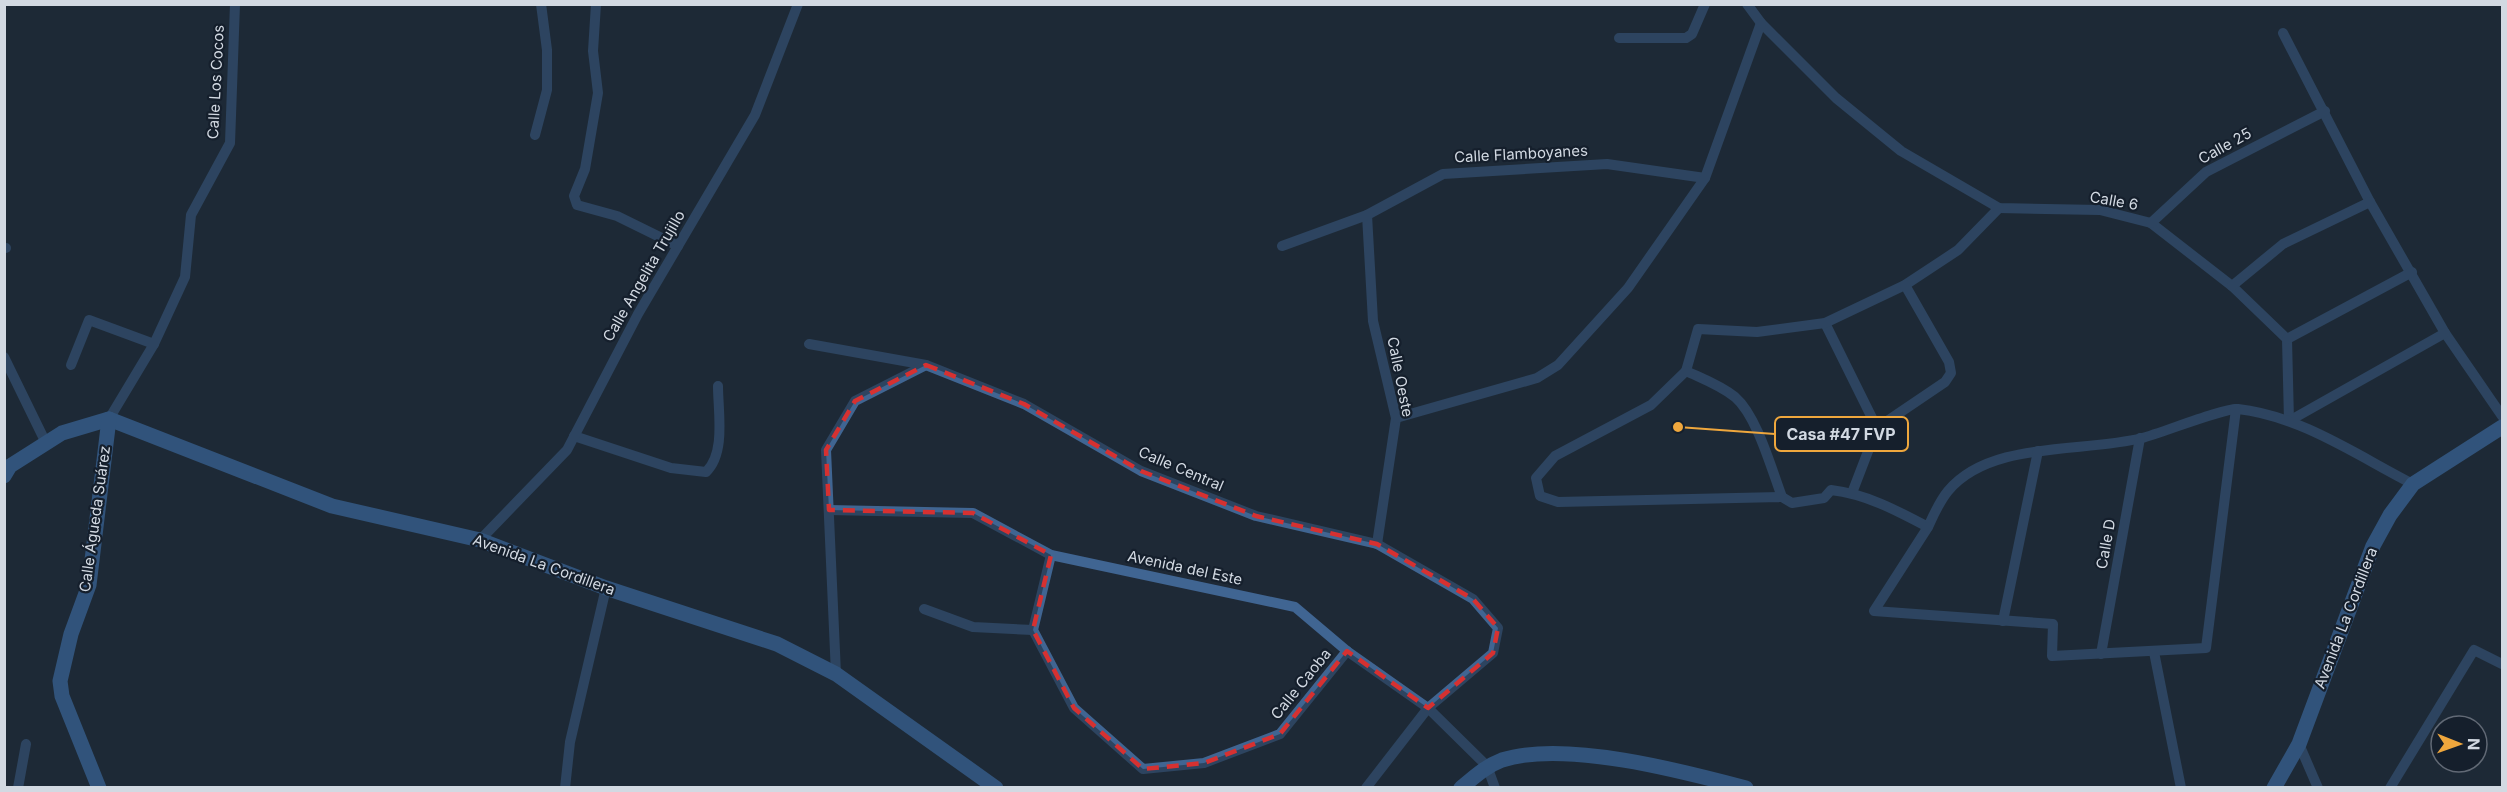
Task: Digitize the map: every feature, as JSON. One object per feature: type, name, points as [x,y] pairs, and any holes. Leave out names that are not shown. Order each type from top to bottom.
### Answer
[{"type":"main road","points":[[4,476],[10,466],[62,433],[109,419]]},
{"type":"main road","name":"Avenida La Cordillera","points":[[109,419],[332,506],[480,540],[606,588],[777,644],[836,674],[996,788]]},
{"type":"main road","name":"Calle Águeda Suárez","points":[[99,788],[62,696],[60,681],[71,634],[89,585],[109,419]]},
{"type":"main road","name":"Avenida La Cordillera","points":[[2274,788],[2299,744],[2373,546],[2390,515],[2414,484],[2502,427]]},
{"type":"main road","points":[[1461,788],[1487,766],[1504,759],[1572,755],[1646,764],[1714,784],[1746,788]]},
{"type":"street","name":"Calle Los Cocos","points":[[109,419],[154,344],[185,277],[191,214],[230,143],[235,4]]},
{"type":"street","points":[[535,135],[547,90],[547,50],[541,4]]},
{"type":"street","points":[[596,4],[593,51],[598,93],[585,169],[574,196],[577,205],[617,216],[678,246]]},
{"type":"street","name":"Calle Angelita Trujillo","points":[[480,540],[567,450],[638,314],[755,115],[798,4]]},
{"type":"street","points":[[1619,38],[1686,38],[1692,34],[1705,4]]},
{"type":"street","name":"Calle 6","points":[[1747,4],[1761,23],[1836,98],[1901,151],[1999,208],[2100,210],[2151,223],[2232,286],[2287,339]]},
{"type":"street","points":[[1396,418],[1537,378],[1558,365],[1628,288],[1705,178],[1761,23]]},
{"type":"street","points":[[2283,33],[2370,202],[2445,333],[2502,416]]},
{"type":"street","name":"Calle 25","points":[[2151,223],[2206,172],[2325,111]]},
{"type":"street","name":"Calle Flamboyanes","points":[[1282,246],[1367,215],[1443,174],[1607,164],[1705,178]]},
{"type":"street","points":[[2232,286],[2283,244],[2370,202]]},
{"type":"street","points":[[1928,527],[1885,505],[1852,493],[1831,490],[1824,498],[1811,502],[1792,503],[1782,497],[1558,502],[1540,496],[1536,478],[1555,456],[1651,405],[1686,371],[1698,329],[1757,332],[1826,323],[1905,285],[1958,250],[1999,208]]},
{"type":"street","name":"Calle Oeste","points":[[1367,215],[1373,321],[1396,418],[1377,544]]},
{"type":"street","points":[[2289,420],[2287,339],[2412,272]]},
{"type":"street","points":[[1852,493],[1877,428],[1945,382],[1951,373],[1949,362],[1905,285]]},
{"type":"street","points":[[71,365],[89,320],[154,344]]},
{"type":"street","points":[[1826,323],[1877,428]]},
{"type":"street","points":[[2289,420],[2445,333]]},
{"type":"street","name":"Calle Central","points":[[809,344],[926,365],[1024,404],[1141,471],[1256,516],[1377,544],[1473,599],[1498,628],[1493,653],[1428,708]]},
{"type":"street","points":[[4,357],[46,443]]},
{"type":"street","points":[[836,674],[826,450],[855,401],[926,365]]},
{"type":"street","points":[[1686,371],[1722,387],[1737,399],[1749,414],[1782,497]]},
{"type":"street","points":[[574,436],[671,468],[706,472],[713,465],[718,446],[718,386]]},
{"type":"street","points":[[2236,409],[2206,648],[2052,656],[2053,624],[1874,611],[1928,527],[1940,502],[1961,478],[1992,462],[2038,451],[2140,438],[2236,409],[2289,420],[2414,484]]},
{"type":"street","name":"Calle D","points":[[2101,654],[2140,438]]},
{"type":"street","points":[[2003,621],[2038,451]]},
{"type":"street","name":"Avenida del Este","points":[[830,510],[973,513],[1051,555],[1295,607],[1347,651],[1428,708],[1487,766]]},
{"type":"street","points":[[924,609],[973,627],[1033,630],[1051,555]]},
{"type":"street","points":[[564,788],[570,742],[606,588]]},
{"type":"street","name":"Calle Caoba","points":[[1033,630],[1074,708],[1143,769],[1204,764],[1280,734],[1347,651]]},
{"type":"street","points":[[2390,788],[2474,650],[2502,664]]},
{"type":"street","points":[[2154,652],[2181,788]]},
{"type":"street","points":[[1366,788],[1428,708]]},
{"type":"street","points":[[18,788],[26,744]]},
{"type":"street","points":[[2299,744],[2318,788]]},
{"type":"street","points":[[1487,766],[1494,788]]},
{"type":"highlighted area","points":[[926,365],[1024,404],[1141,471],[1256,516],[1377,544],[1473,599],[1498,628],[1493,653],[1428,708],[1347,651],[1280,734],[1204,763],[1143,769],[1074,708],[1033,630],[1051,555],[973,513],[829,510],[826,450],[855,401]]},
{"type":"place","name":"Casa #47 FVP","points":[[1678,427]]}]
